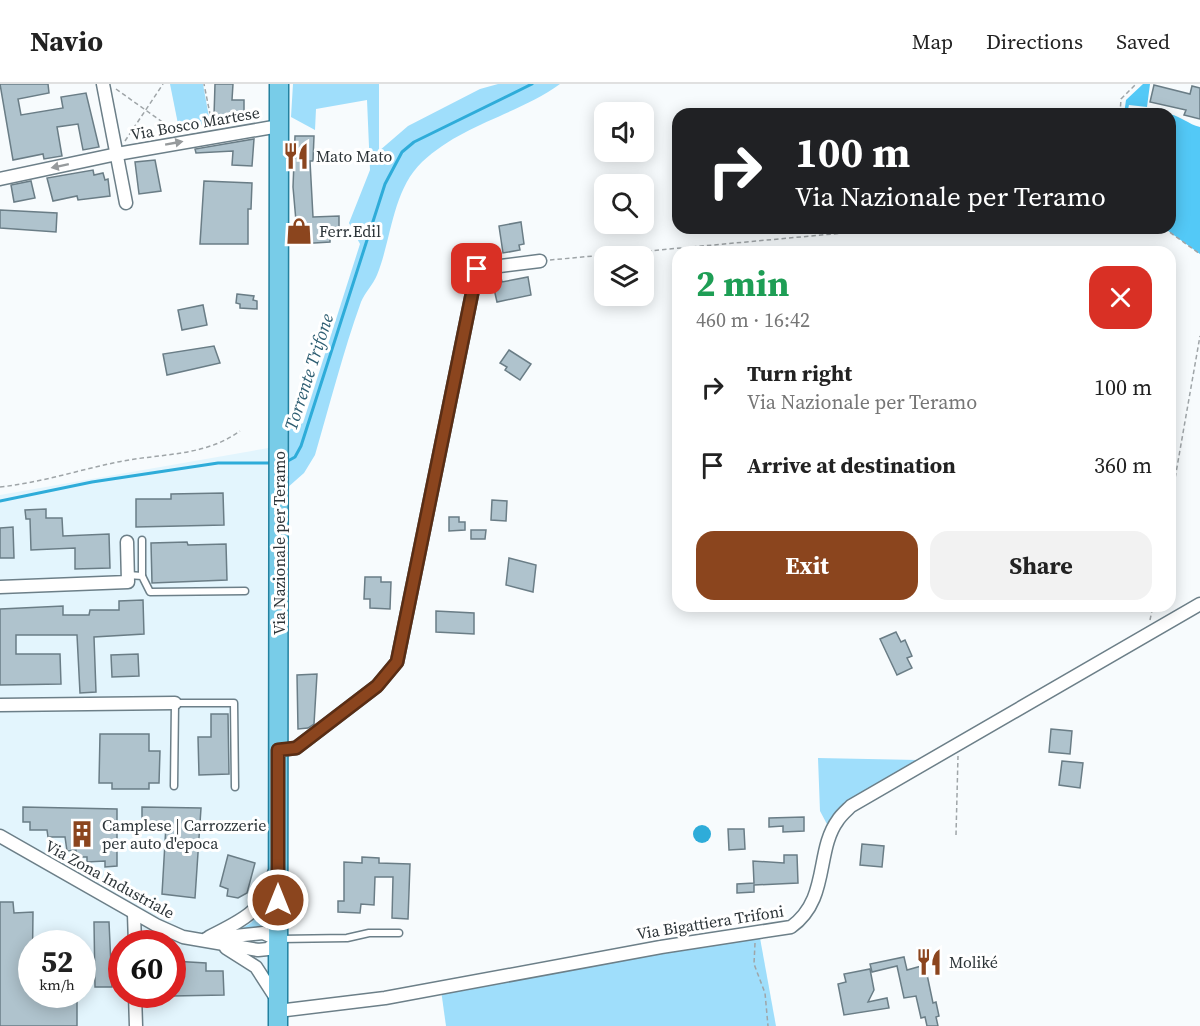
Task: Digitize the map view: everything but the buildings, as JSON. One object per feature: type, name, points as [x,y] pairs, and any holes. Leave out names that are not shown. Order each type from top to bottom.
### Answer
[{"type":"main road","name":"Via Nazionale per Teramo","points":[[278,1013],[279,84]]},
{"type":"street","points":[[107,85],[120,149],[126,203]]},
{"type":"street","name":"Via Bosco Martese","points":[[0,179],[120,149],[279,126]]},
{"type":"street","points":[[278,750],[296,748],[377,686],[397,662],[477,269],[540,261]]},
{"type":"street","points":[[0,587],[128,582],[127,542]]},
{"type":"street","name":"Via Bigattiera Trifoni","points":[[278,1013],[385,998],[661,946],[780,930],[799,921],[810,905],[820,882],[837,820],[851,806],[1200,604]]},
{"type":"street","points":[[0,705],[175,703]]},
{"type":"street","name":"Via Zona Industriale","points":[[1,837],[134,914],[183,937],[206,939]]},
{"type":"street","points":[[206,939],[239,923],[258,908],[268,891],[278,860]]},
{"type":"street","points":[[134,914],[135,930]]},
{"type":"street","points":[[206,939],[263,933],[279,939]]},
{"type":"street","points":[[206,939],[236,953],[256,967],[278,1013]]},
{"type":"street","points":[[135,1008],[136,1026]]},
{"type":"lane","points":[[142,540],[142,576],[150,592],[245,591]]},
{"type":"lane","points":[[128,575],[142,576]]},
{"type":"lane","points":[[174,786],[175,703],[234,703],[235,787]]},
{"type":"lane","points":[[279,939],[347,938],[369,933],[399,933]]},
{"type":"path","points":[[120,149],[163,84]]},
{"type":"path","points":[[194,140],[191,128],[212,124],[204,84]]},
{"type":"path","points":[[1120,108],[1121,99],[1136,84]]},
{"type":"path","points":[[107,85],[178,133]]},
{"type":"path","points":[[703,246],[833,234]]},
{"type":"path","points":[[1172,234],[1200,254]]},
{"type":"path","points":[[540,261],[672,249]]},
{"type":"path","points":[[1176,473],[1200,336]]},
{"type":"path","points":[[0,486],[131,460],[192,452],[225,442],[240,431]]},
{"type":"path","points":[[956,835],[959,743]]},
{"type":"path","points":[[756,934],[754,964],[765,993],[768,1026]]},
{"type":"shaded area","points":[[170,84],[203,84],[210,123],[179,129]]},
{"type":"shaded area","points":[[293,84],[379,84],[379,151],[408,126],[480,89],[498,84],[560,84],[526,104],[454,138],[422,162],[412,174],[399,201],[377,275],[363,298],[354,321],[315,455],[304,473],[287,488],[285,422],[293,428],[303,423],[360,244],[349,223],[370,170],[367,100],[316,109],[315,130],[291,117]]},
{"type":"shaded area","points":[[1143,84],[1150,84],[1147,107],[1129,105],[1128,108],[1125,108],[1126,100]]},
{"type":"shaded area","points":[[1176,116],[1200,127],[1200,254],[1172,234],[1176,234]]},
{"type":"shaded area","points":[[274,447],[273,1026],[0,1026],[0,495]]},
{"type":"shaded area","points":[[818,758],[918,760],[882,781],[828,826],[820,811]]},
{"type":"shaded area","points":[[702,825],[708,828],[711,834],[708,840],[702,843],[696,840],[693,834],[696,828]]},
{"type":"shaded area","points":[[269,902],[270,930],[231,935],[251,923]]},
{"type":"shaded area","points":[[760,938],[776,1026],[446,1026],[441,990]]},
{"type":"waterway","name":"Torrente Trifone","points":[[286,462],[295,457],[301,446],[385,184],[402,152],[414,142],[532,84]]},
{"type":"waterway","name":"Torrente Trifone","points":[[0,501],[92,482],[218,463],[274,463]]},
{"type":"place","name":"Mato Mato","points":[[296,156]]},
{"type":"place","name":"Ferr.Edil","points":[[299,231]]},
{"type":"place","name":"Camplese | Carrozzerie per auto d'epoca","points":[[82,834]]},
{"type":"place","name":"Moliké","points":[[929,962]]},
{"type":"route","points":[[278,900],[278,750],[296,748],[377,686],[393,670],[400,655],[477,269]]}]
